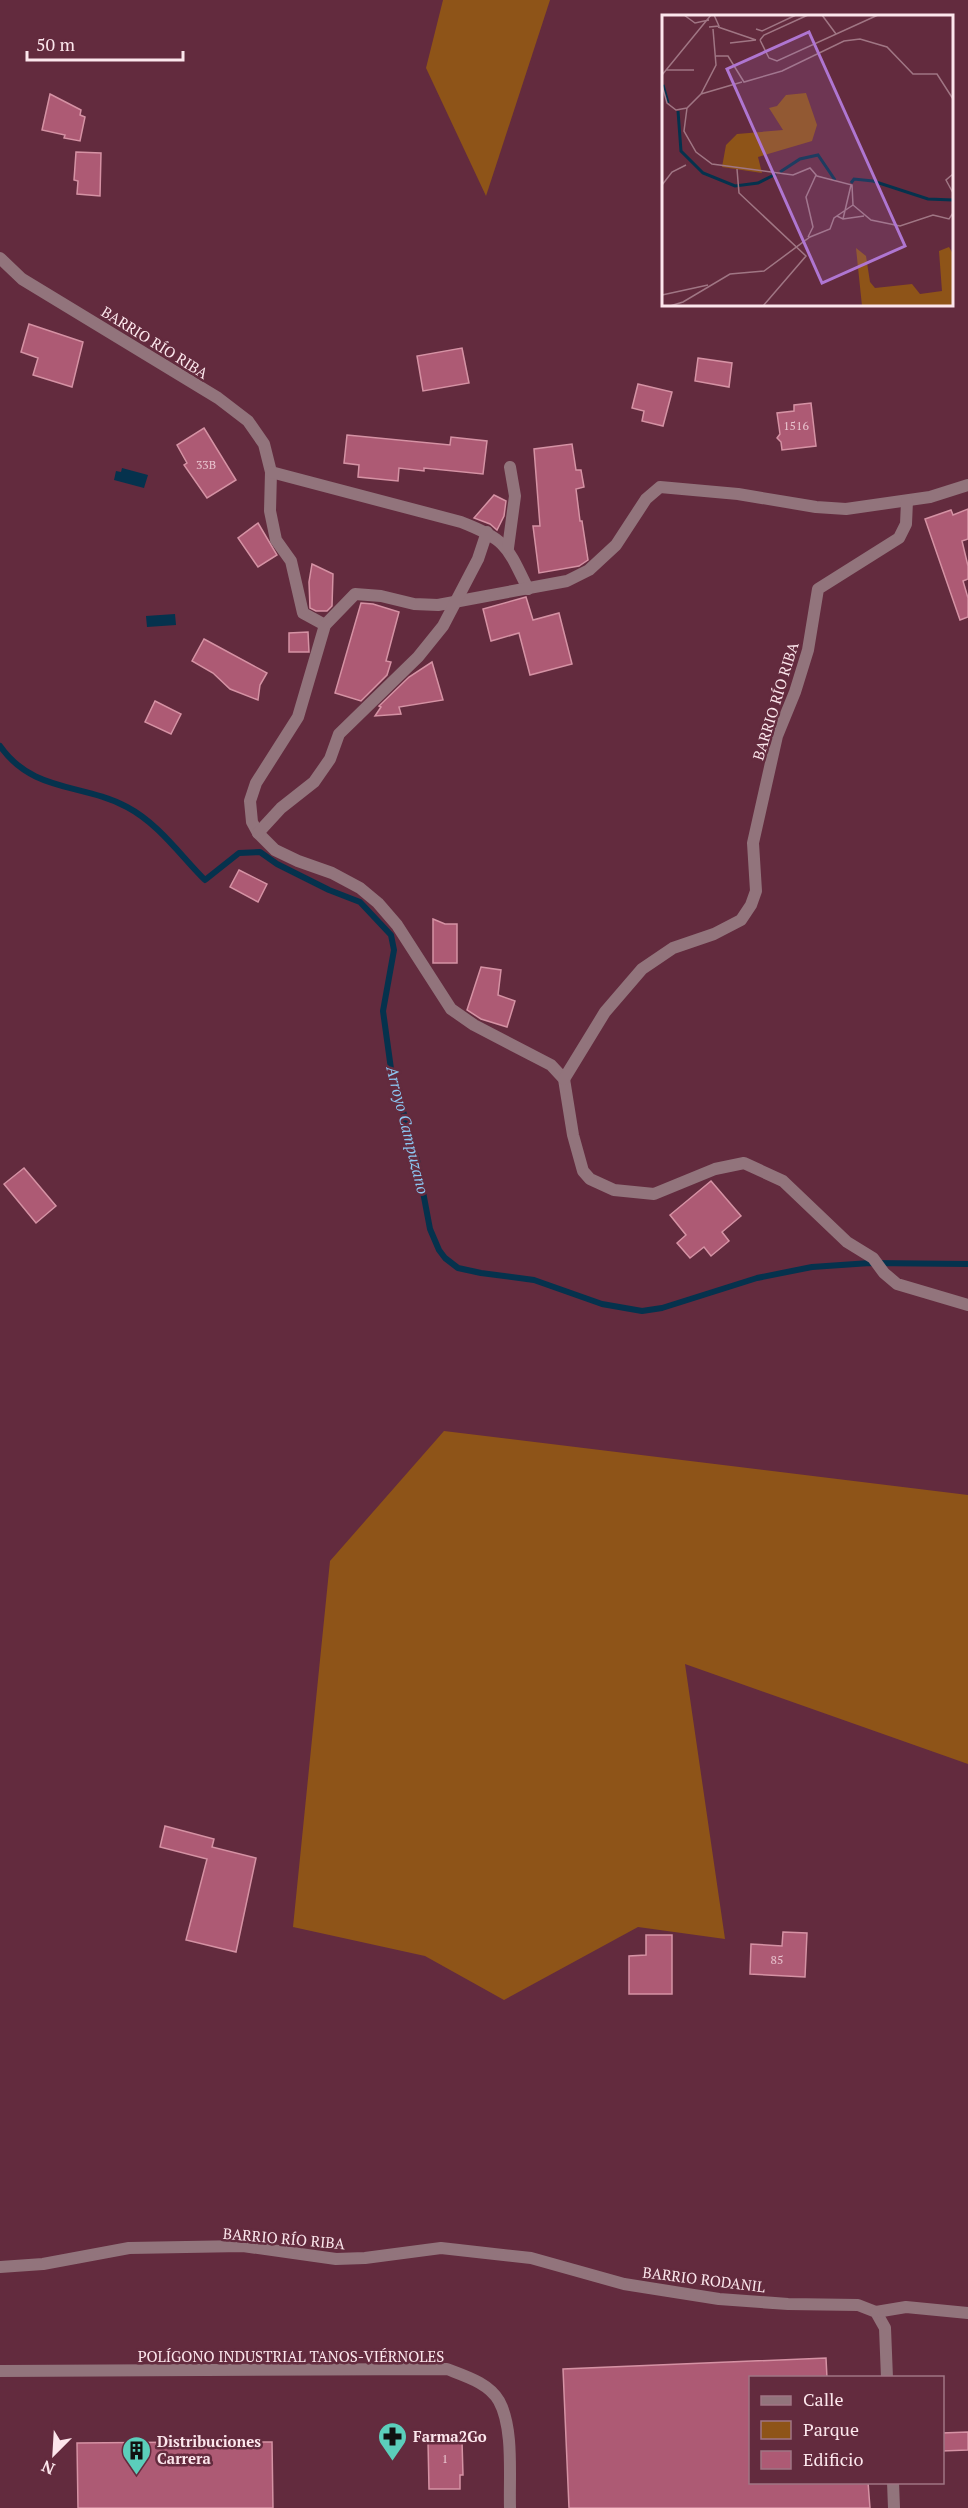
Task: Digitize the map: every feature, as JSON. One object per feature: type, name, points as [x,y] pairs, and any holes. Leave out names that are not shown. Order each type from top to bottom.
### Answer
[{"type":"street","name":"BARRIO RÍO RIBA","points":[[0,258],[22,279],[92,320],[248,421],[264,444],[271,472],[270,511],[276,540],[291,561],[303,613],[325,625]]},
{"type":"street","points":[[508,548],[514,496],[510,467]]},
{"type":"street","points":[[271,472],[461,522],[488,532],[508,548],[528,589]]},
{"type":"street","points":[[968,485],[930,497],[846,509],[816,507],[738,494],[660,487],[646,499],[616,545],[590,570],[567,581],[438,605],[414,604],[381,596],[355,594],[325,625],[298,717],[256,783],[250,801],[252,822],[258,833],[275,850],[332,873],[360,888],[378,903],[416,952],[451,1010],[474,1025],[551,1065],[564,1079],[578,1154],[583,1172],[590,1179],[614,1190],[654,1194],[716,1169],[744,1163],[783,1181],[839,1236],[873,1257],[884,1273],[897,1284],[968,1305]]},
{"type":"street","name":"BARRIO RÍO RIBA","points":[[564,1079],[605,1012],[642,969],[673,948],[714,934],[741,921],[751,905],[756,891],[753,843],[777,736],[795,692],[808,650],[818,589],[899,538],[906,524],[907,501]]},
{"type":"street","points":[[258,833],[281,808],[314,782],[330,759],[339,734],[369,707],[429,644],[443,626],[478,559],[488,532]]},
{"type":"street","name":"BARRIO RÍO RIBA","points":[[0,2267],[43,2264],[129,2247],[243,2246],[336,2259],[365,2258],[441,2248],[531,2258]]},
{"type":"street","name":"BARRIO RODANIL","points":[[531,2258],[624,2284],[730,2300],[858,2305],[876,2312],[906,2307],[968,2313]]},
{"type":"street","points":[[876,2312],[885,2328],[887,2376]]},
{"type":"street","name":"POLÍGONO INDUSTRIAL TANOS-VIÉRNOLES","points":[[0,2371],[447,2369],[474,2379],[498,2399],[508,2427],[510,2508]]},
{"type":"street","points":[[893,2484],[894,2508]]},
{"type":"green space","points":[[443,0],[550,0],[486,196],[426,68]]},
{"type":"green space","points":[[444,1431],[968,1495],[968,1764],[685,1664],[725,1939],[638,1927],[504,2000],[425,1956],[293,1927],[330,1561]]},
{"type":"water","points":[[122,468],[148,475],[144,488],[114,480],[116,471],[121,472]]},
{"type":"water","points":[[175,614],[176,625],[147,627],[146,616]]},
{"type":"building","points":[[50,94],[81,110],[80,115],[85,117],[80,141],[42,130]]},
{"type":"building","points":[[76,152],[101,153],[100,196],[77,194],[78,181],[74,180]]},
{"type":"building","points":[[29,324],[83,342],[72,387],[33,375],[38,358],[21,352]]},
{"type":"building","points":[[462,348],[469,383],[423,391],[417,356]]},
{"type":"building","points":[[698,358],[732,363],[729,387],[695,381]]},
{"type":"building","points":[[638,384],[672,392],[663,426],[642,421],[644,411],[632,408]]},
{"type":"building","points":[[811,403],[816,446],[782,450],[781,442],[777,438],[780,434],[777,413],[794,411],[794,405]]},
{"type":"building","points":[[204,428],[236,480],[207,498],[184,465],[187,463],[177,445]]},
{"type":"building","points":[[347,435],[450,445],[451,437],[487,441],[483,474],[399,468],[398,481],[358,477],[359,465],[344,463]]},
{"type":"building","points":[[572,444],[576,470],[581,470],[584,487],[576,489],[588,560],[579,566],[539,573],[533,526],[540,526],[534,449]]},
{"type":"building","points":[[494,495],[506,501],[504,516],[497,530],[490,524],[474,518]]},
{"type":"building","points":[[968,509],[968,539],[962,541],[968,566],[968,579],[963,581],[968,598],[968,617],[960,620],[925,519],[951,510],[953,515]]},
{"type":"building","points":[[258,523],[277,555],[258,567],[238,538]]},
{"type":"building","points":[[312,564],[333,574],[332,606],[327,611],[316,611],[310,608],[309,582]]},
{"type":"building","points":[[526,597],[533,620],[559,613],[572,664],[530,675],[519,633],[491,641],[483,609]]},
{"type":"building","points":[[361,603],[399,612],[386,661],[391,662],[387,675],[361,701],[335,693]]},
{"type":"building","points":[[308,632],[309,652],[289,652],[289,633]]},
{"type":"building","points":[[204,639],[267,673],[260,685],[258,700],[230,689],[213,673],[192,661]]},
{"type":"building","points":[[432,662],[443,700],[399,707],[401,714],[375,716],[381,707],[379,706],[409,677]]},
{"type":"building","points":[[155,701],[181,714],[171,734],[145,722]]},
{"type":"building","points":[[239,870],[267,884],[258,902],[230,887]]},
{"type":"building","points":[[433,919],[445,924],[457,924],[457,963],[433,963]]},
{"type":"building","points":[[481,967],[501,970],[498,995],[515,1001],[507,1027],[481,1019],[467,1010]]},
{"type":"building","points":[[24,1168],[56,1206],[36,1223],[4,1184]]},
{"type":"building","points":[[711,1181],[741,1216],[722,1232],[729,1241],[711,1256],[704,1247],[690,1258],[677,1243],[686,1235],[670,1215]]},
{"type":"building","points":[[165,1826],[214,1839],[212,1847],[256,1858],[236,1952],[186,1940],[207,1859],[160,1847]]},
{"type":"building","points":[[783,1932],[807,1933],[805,1977],[750,1974],[751,1944],[782,1946]]},
{"type":"building","points":[[646,1935],[672,1935],[672,1994],[629,1994],[629,1956],[646,1955]]},
{"type":"building","points":[[826,2358],[827,2376],[749,2376],[749,2484],[868,2484],[870,2508],[569,2508],[563,2369]]},
{"type":"building","points":[[968,2432],[968,2450],[944,2451],[944,2433]]},
{"type":"building","points":[[462,2441],[463,2475],[460,2475],[460,2489],[429,2489],[428,2442]]},
{"type":"building","name":"Distribuciones Carrera","points":[[272,2442],[273,2508],[78,2508],[77,2443]]},
{"type":"waterway","name":"Arroyo Campuzano","points":[[0,746],[13,761],[27,772],[43,780],[110,799],[139,814],[159,831],[205,880],[239,853],[260,852],[277,864],[329,890],[360,902],[391,935],[394,950],[383,1011],[391,1069],[417,1160],[430,1229],[439,1250],[458,1268],[534,1280],[602,1304],[642,1311],[662,1308],[757,1278],[812,1267],[870,1263],[968,1264]]},
{"type":"place","name":"Farma2Go","points":[[392,2462]]},
{"type":"place","name":"Distribuciones Carrera","points":[[136,2476]]}]
